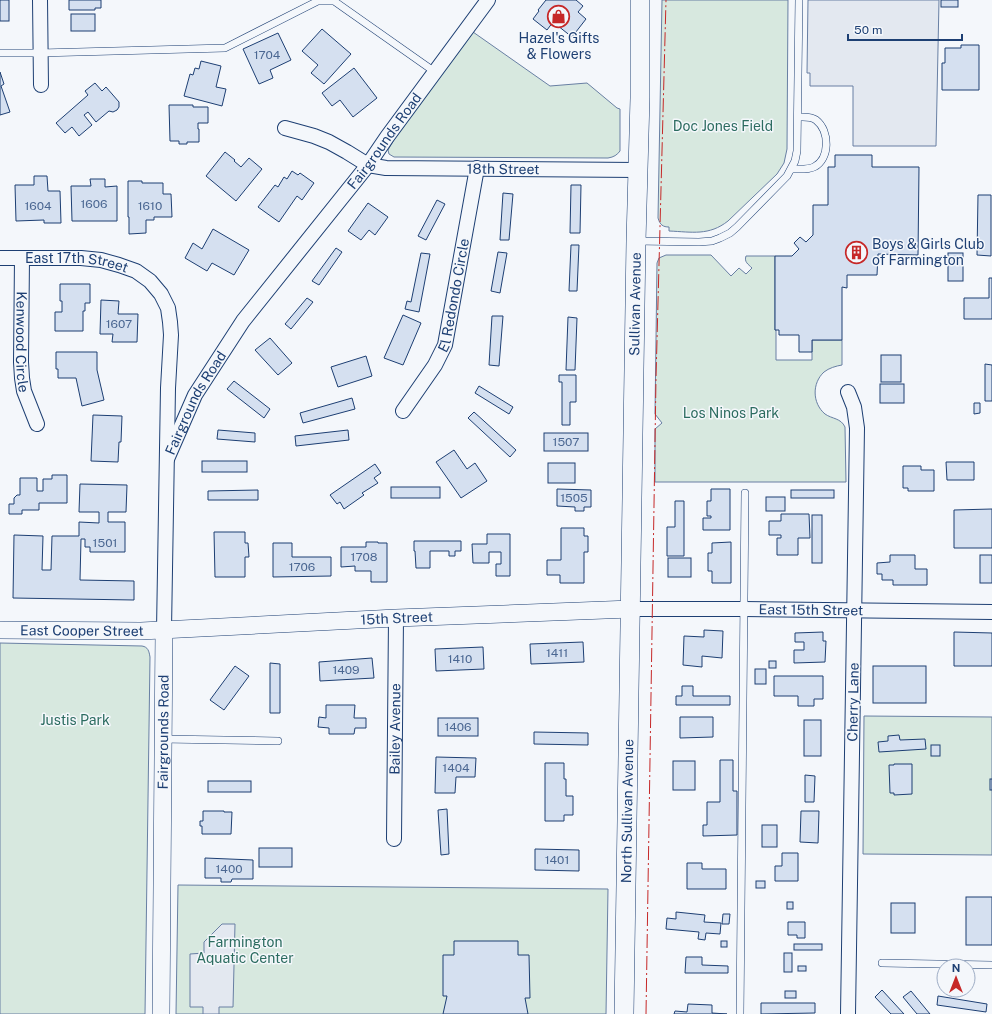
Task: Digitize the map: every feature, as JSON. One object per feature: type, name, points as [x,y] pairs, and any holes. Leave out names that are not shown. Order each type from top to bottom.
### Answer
[{"type":"main road","name":"Sullivan Avenue","points":[[631,609],[640,0]]},
{"type":"main road","name":"North Sullivan Avenue","points":[[624,1014],[631,609]]},
{"type":"street","points":[[40,0],[41,85]]},
{"type":"street","name":"Fairgrounds Road","points":[[161,1014],[162,739],[167,459],[195,395],[243,322],[368,165],[488,0]]},
{"type":"street","points":[[285,128],[329,142],[368,165]]},
{"type":"street","name":"18th Street","points":[[368,165],[386,168],[638,170]]},
{"type":"street","name":"El Redondo Circle","points":[[402,411],[435,365],[445,345],[476,168]]},
{"type":"street","name":"East 17th Street","points":[[0,258],[81,258],[101,260],[136,271],[150,281],[161,294],[168,308],[171,335],[168,388],[167,459]]},
{"type":"street","name":"Kenwood Circle","points":[[22,258],[22,378],[24,391],[37,424]]},
{"type":"street","name":"Cherry Lane","points":[[848,392],[854,406],[858,428],[848,1014]]},
{"type":"street","name":"East 15th Street","points":[[631,609],[992,612]]},
{"type":"street","name":"15th Street","points":[[164,630],[396,618],[631,609]]},
{"type":"street","name":"Bailey Avenue","points":[[394,839],[396,618]]},
{"type":"street","name":"East Cooper Street","points":[[0,630],[164,630]]},
{"type":"lane","points":[[636,241],[699,242],[712,241],[720,238],[730,233],[737,227],[792,169],[797,151],[798,0]]},
{"type":"lane","points":[[0,53],[225,48],[318,1],[334,1],[435,72]]},
{"type":"lane","points":[[792,169],[812,168],[816,166],[821,161],[826,147],[826,135],[816,120],[810,117],[798,117]]},
{"type":"lane","points":[[740,1014],[745,493]]},
{"type":"lane","points":[[162,739],[278,741]]},
{"type":"lane","points":[[882,964],[992,965]]},
{"type":"green space","name":"Doc Jones Field","points":[[662,0],[788,0],[787,149],[784,163],[777,174],[728,221],[721,226],[707,231],[669,231],[669,227],[662,225],[658,218]]},
{"type":"green space","points":[[473,32],[550,86],[587,83],[620,109],[620,151],[616,155],[608,158],[394,157],[389,154],[388,150],[395,138]]},
{"type":"green space","name":"Los Ninos Park","points":[[666,255],[711,255],[731,276],[739,268],[746,274],[752,268],[746,261],[746,256],[775,256],[776,360],[812,360],[812,340],[842,340],[842,365],[833,367],[824,372],[817,382],[815,393],[818,404],[825,414],[839,420],[845,427],[846,482],[655,482],[655,429],[662,423],[655,414],[657,263],[659,258]]},
{"type":"green space","name":"Justis Park","points":[[0,643],[142,646],[146,647],[149,651],[145,1014],[0,1014]]},
{"type":"green space","points":[[864,716],[992,717],[992,855],[863,854]]},
{"type":"green space","name":"Farmington Aquatic Center","points":[[178,885],[608,889],[606,1014],[176,1014]]},
{"type":"shaded area","points":[[808,0],[939,0],[936,146],[853,146],[853,86],[810,86],[810,73],[807,73]]},
{"type":"shaded area","points":[[222,924],[235,924],[233,1007],[219,1007],[219,1014],[203,1014],[203,1007],[190,1007],[190,954],[204,953],[204,942]]},
{"type":"building","points":[[0,0],[9,0],[9,21],[0,21]]},
{"type":"building","points":[[69,0],[101,0],[101,8],[95,8],[95,10],[69,10]]},
{"type":"building","name":"Hazel's Gifts & Flowers","points":[[546,0],[576,0],[583,6],[578,12],[586,19],[572,37],[553,22],[547,30],[533,19]]},
{"type":"building","points":[[941,0],[958,0],[958,7],[941,7]]},
{"type":"building","points":[[71,14],[95,14],[95,31],[71,31]]},
{"type":"building","points":[[322,29],[351,54],[324,84],[311,73],[318,65],[302,51]]},
{"type":"building","points":[[278,33],[291,60],[270,70],[273,78],[259,84],[243,49]]},
{"type":"building","points":[[961,45],[979,45],[979,90],[942,90],[942,63],[945,63],[945,48],[961,48]]},
{"type":"building","points":[[201,61],[221,66],[216,87],[226,89],[222,106],[184,96],[190,74],[193,75],[195,68],[199,69]]},
{"type":"building","points":[[354,68],[377,98],[353,117],[340,100],[332,106],[322,93]]},
{"type":"building","points":[[0,72],[4,84],[1,86],[10,112],[0,115]]},
{"type":"building","points":[[95,83],[102,91],[106,87],[119,102],[119,107],[113,112],[109,111],[96,122],[88,112],[84,115],[92,125],[79,136],[72,127],[65,133],[56,123],[88,95],[85,91]]},
{"type":"building","points":[[169,105],[193,105],[193,107],[208,107],[208,123],[198,123],[199,142],[179,144],[179,141],[170,141]]},
{"type":"building","points":[[225,152],[241,167],[249,158],[262,169],[236,201],[206,176]]},
{"type":"building","name":"Boys & Girls Club of Farmington","points":[[835,155],[872,155],[872,167],[919,167],[918,255],[878,254],[877,275],[847,275],[847,288],[842,287],[842,340],[812,340],[812,352],[799,352],[799,335],[779,335],[779,330],[775,330],[775,256],[792,256],[799,249],[794,243],[800,237],[806,242],[813,235],[813,205],[828,205],[828,167],[835,167]]},
{"type":"building","points":[[292,171],[298,175],[300,173],[314,183],[302,200],[297,196],[279,222],[258,207],[275,185],[278,187],[284,177],[287,179]]},
{"type":"building","points":[[34,176],[47,176],[48,191],[60,191],[61,223],[44,223],[44,220],[16,221],[15,185],[34,185]]},
{"type":"building","points":[[90,179],[105,179],[105,187],[117,186],[117,221],[72,221],[71,186],[91,186]]},
{"type":"building","points":[[128,181],[163,183],[163,194],[171,194],[172,217],[154,217],[154,220],[146,220],[146,233],[129,234]]},
{"type":"building","points":[[571,185],[581,185],[580,233],[570,233]]},
{"type":"building","points":[[503,193],[513,194],[509,240],[500,240]]},
{"type":"building","points":[[978,195],[991,195],[991,256],[977,255]]},
{"type":"building","points":[[437,200],[445,204],[426,240],[418,236]]},
{"type":"building","points":[[368,203],[388,217],[375,235],[369,230],[361,240],[348,231]]},
{"type":"building","points":[[213,229],[249,250],[234,275],[212,263],[207,271],[185,258],[193,243],[202,249]]},
{"type":"building","points":[[571,245],[579,245],[577,291],[569,291]]},
{"type":"building","points":[[336,248],[342,252],[319,285],[312,281]]},
{"type":"building","points":[[498,252],[507,253],[500,293],[491,291]]},
{"type":"building","points":[[421,253],[430,254],[419,312],[405,309],[407,301],[411,302]]},
{"type":"building","points":[[948,253],[963,253],[963,281],[948,281]]},
{"type":"building","points":[[989,278],[992,278],[992,319],[964,319],[964,298],[989,298]]},
{"type":"building","points":[[60,284],[90,284],[90,303],[85,303],[85,311],[83,311],[83,331],[55,331],[55,312],[62,312],[62,301],[60,301]]},
{"type":"building","points":[[307,298],[313,302],[291,329],[285,324]]},
{"type":"building","points":[[101,300],[119,301],[118,314],[138,314],[137,342],[112,342],[113,334],[100,334]]},
{"type":"building","points":[[403,315],[421,323],[403,365],[384,358]]},
{"type":"building","points":[[492,316],[503,316],[499,366],[489,365]]},
{"type":"building","points":[[568,317],[577,318],[575,370],[566,370]]},
{"type":"building","points":[[270,338],[292,363],[278,375],[255,350]]},
{"type":"building","points":[[56,352],[97,352],[97,370],[104,400],[82,406],[76,378],[58,378],[58,369],[56,369]]},
{"type":"building","points":[[881,355],[901,355],[901,382],[881,382]]},
{"type":"building","points":[[366,356],[372,376],[338,387],[331,367]]},
{"type":"building","points":[[985,364],[992,365],[992,401],[985,401]]},
{"type":"building","points":[[559,375],[576,375],[576,402],[570,402],[570,425],[562,425],[562,382],[559,382]]},
{"type":"building","points":[[234,381],[270,409],[264,418],[227,389]]},
{"type":"building","points":[[880,384],[904,384],[904,403],[880,403]]},
{"type":"building","points":[[479,386],[513,407],[509,414],[475,393]]},
{"type":"building","points":[[352,398],[355,409],[303,423],[300,413]]},
{"type":"building","points":[[974,403],[980,403],[980,413],[974,414]]},
{"type":"building","points":[[474,412],[516,450],[510,457],[468,418]]},
{"type":"building","points":[[93,415],[122,416],[121,442],[119,442],[118,462],[91,461]]},
{"type":"building","points":[[218,430],[255,433],[255,442],[217,439]]},
{"type":"building","points":[[348,430],[349,440],[296,446],[295,436]]},
{"type":"building","points":[[544,433],[588,433],[588,451],[544,451]]},
{"type":"building","points":[[454,450],[467,469],[475,463],[487,481],[461,498],[436,462]]},
{"type":"building","points":[[202,461],[247,461],[247,472],[202,472]]},
{"type":"building","points":[[946,462],[974,462],[974,480],[947,480]]},
{"type":"building","points":[[548,463],[575,463],[575,483],[548,483]]},
{"type":"building","points":[[375,464],[381,473],[374,478],[378,483],[362,493],[364,495],[344,509],[340,502],[337,504],[330,495]]},
{"type":"building","points":[[903,466],[921,466],[921,470],[934,470],[934,491],[908,491],[908,488],[903,488]]},
{"type":"building","points":[[52,475],[67,475],[67,503],[39,503],[39,510],[22,510],[22,514],[9,514],[9,504],[14,504],[14,498],[17,495],[20,495],[20,478],[37,478],[37,491],[43,491],[43,479],[52,479]]},
{"type":"building","points":[[80,484],[127,485],[126,512],[108,512],[108,522],[125,522],[125,552],[90,552],[90,547],[85,547],[85,539],[81,539],[80,580],[134,581],[134,600],[13,598],[14,535],[43,536],[42,570],[51,570],[52,536],[79,536],[79,522],[99,523],[99,512],[79,512]]},
{"type":"building","points":[[391,487],[440,487],[440,498],[391,498]]},
{"type":"building","points":[[557,489],[591,490],[591,507],[584,507],[584,511],[575,511],[575,507],[557,506]]},
{"type":"building","points":[[711,489],[730,489],[730,530],[703,530],[703,518],[711,518],[711,516],[707,516],[707,501],[711,501]]},
{"type":"building","points":[[258,490],[258,500],[208,500],[208,491]]},
{"type":"building","points":[[791,490],[834,490],[834,498],[791,498]]},
{"type":"building","points":[[766,497],[785,497],[785,511],[766,511]]},
{"type":"building","points":[[675,501],[684,501],[684,556],[667,556],[667,527],[675,527]]},
{"type":"building","points":[[992,509],[992,548],[954,548],[954,510]]},
{"type":"building","points":[[781,514],[809,514],[810,538],[798,538],[798,555],[777,555],[777,538],[781,538],[781,535],[769,535],[769,521],[781,521]]},
{"type":"building","points":[[812,515],[822,515],[822,563],[812,563]]},
{"type":"building","points":[[561,528],[584,528],[584,536],[588,536],[588,552],[584,552],[584,583],[560,583],[560,575],[547,575],[547,560],[561,560]]},
{"type":"building","points":[[214,532],[245,532],[245,543],[248,543],[249,557],[245,557],[245,577],[215,577]]},
{"type":"building","points":[[487,534],[510,534],[510,576],[496,576],[496,564],[501,564],[501,552],[489,552],[489,563],[473,563],[472,544],[487,544]]},
{"type":"building","points":[[414,541],[461,541],[461,551],[455,551],[455,556],[449,556],[449,551],[430,551],[430,568],[416,568]]},
{"type":"building","points":[[366,542],[387,543],[387,582],[371,582],[371,571],[355,571],[355,566],[341,567],[341,547],[366,547]]},
{"type":"building","points":[[731,542],[731,583],[712,583],[712,571],[708,571],[708,553],[712,553],[712,543]]},
{"type":"building","points":[[273,543],[292,543],[292,557],[331,557],[331,576],[273,577]]},
{"type":"building","points":[[890,555],[915,555],[915,569],[927,569],[927,585],[893,585],[893,580],[882,580],[882,574],[877,574],[877,563],[890,562]]},
{"type":"building","points":[[980,555],[992,555],[992,583],[980,583]]},
{"type":"building","points":[[668,558],[691,558],[691,577],[668,577]]},
{"type":"building","points":[[704,630],[723,631],[722,658],[702,656],[702,667],[683,665],[684,636],[704,637]]},
{"type":"building","points":[[823,632],[823,641],[826,641],[825,662],[794,663],[794,650],[804,650],[804,642],[795,642],[795,633]]},
{"type":"building","points":[[954,632],[992,633],[992,666],[954,666]]},
{"type":"building","points":[[583,642],[584,662],[531,664],[530,644]]},
{"type":"building","points":[[483,647],[484,669],[436,671],[435,649]]},
{"type":"building","points":[[372,658],[374,678],[320,681],[319,662]]},
{"type":"building","points":[[769,661],[776,661],[776,668],[769,668]]},
{"type":"building","points":[[270,663],[280,664],[280,713],[270,713]]},
{"type":"building","points":[[235,666],[249,676],[224,710],[210,700]]},
{"type":"building","points":[[873,666],[926,666],[926,703],[873,703]]},
{"type":"building","points":[[755,669],[766,669],[766,684],[755,684]]},
{"type":"building","points":[[774,676],[823,676],[823,699],[814,699],[814,706],[798,706],[798,696],[774,696]]},
{"type":"building","points":[[682,686],[693,686],[693,696],[730,696],[730,705],[676,705],[676,696],[682,696]]},
{"type":"building","points":[[326,705],[355,705],[354,718],[366,718],[366,728],[355,728],[354,734],[329,734],[329,728],[318,727],[319,717],[326,718]]},
{"type":"building","points":[[680,717],[713,717],[713,737],[680,738]]},
{"type":"building","points":[[438,718],[478,718],[478,736],[438,736]]},
{"type":"building","points":[[804,720],[821,720],[821,756],[804,756]]},
{"type":"building","points":[[534,732],[588,733],[588,745],[534,744]]},
{"type":"building","points":[[899,735],[900,740],[925,739],[926,749],[879,752],[878,742],[888,741],[888,736]]},
{"type":"building","points":[[931,745],[940,745],[940,756],[931,756]]},
{"type":"building","points":[[436,757],[476,758],[475,777],[456,777],[455,793],[435,793]]},
{"type":"building","points":[[720,760],[733,760],[733,791],[737,791],[737,835],[703,836],[703,825],[707,825],[707,802],[720,802]]},
{"type":"building","points":[[673,761],[695,761],[695,790],[673,790]]},
{"type":"building","points":[[545,763],[564,763],[566,796],[573,796],[573,815],[564,815],[564,821],[545,821]]},
{"type":"building","points":[[912,764],[912,794],[894,795],[894,793],[890,793],[889,765]]},
{"type":"building","points":[[805,775],[815,776],[814,802],[805,802]]},
{"type":"building","points":[[990,779],[992,779],[992,790],[990,790]]},
{"type":"building","points":[[208,781],[251,781],[251,792],[208,792]]},
{"type":"building","points":[[447,809],[449,854],[441,855],[438,810]]},
{"type":"building","points":[[203,811],[232,812],[231,834],[202,834],[202,826],[200,826],[200,821],[203,821]]},
{"type":"building","points":[[801,811],[819,811],[818,843],[800,842]]},
{"type":"building","points":[[762,825],[777,825],[777,847],[762,847]]},
{"type":"building","points":[[259,848],[292,848],[292,867],[259,867]]},
{"type":"building","points":[[535,849],[579,850],[579,871],[535,870]]},
{"type":"building","points":[[782,853],[798,853],[798,881],[775,881],[775,866],[782,866]]},
{"type":"building","points":[[205,858],[253,860],[253,879],[232,879],[231,882],[221,882],[221,878],[205,878]]},
{"type":"building","points":[[687,863],[702,863],[702,869],[726,869],[726,889],[687,889]]},
{"type":"building","points":[[756,881],[765,881],[765,888],[756,888]]},
{"type":"building","points":[[966,897],[992,897],[992,945],[966,945]]},
{"type":"building","points":[[787,902],[793,902],[793,909],[787,909]]},
{"type":"building","points":[[891,903],[915,903],[915,933],[891,933]]},
{"type":"building","points":[[676,912],[705,915],[704,922],[721,923],[720,934],[706,933],[705,940],[698,939],[699,932],[666,929],[667,918],[676,919]]},
{"type":"building","points":[[723,914],[730,914],[729,924],[722,924]]},
{"type":"building","points":[[788,922],[805,922],[805,938],[797,938],[797,935],[788,935]]},
{"type":"building","points":[[454,941],[518,941],[518,955],[529,955],[530,998],[525,998],[528,1014],[443,1014],[447,996],[443,996],[443,955],[454,955]]},
{"type":"building","points":[[721,941],[727,941],[727,947],[721,947]]},
{"type":"building","points":[[794,944],[822,944],[822,950],[794,950]]},
{"type":"building","points":[[784,953],[792,953],[792,972],[784,972]]},
{"type":"building","points":[[686,957],[702,957],[702,965],[728,966],[728,973],[685,973]]},
{"type":"building","points":[[798,966],[806,966],[806,971],[798,971]]},
{"type":"building","points":[[882,990],[904,1014],[891,1014],[875,997]]},
{"type":"building","points":[[785,991],[796,991],[796,998],[785,998]]},
{"type":"building","points":[[911,991],[930,1014],[917,1014],[903,997]]},
{"type":"building","points":[[938,998],[950,998],[987,1004],[986,1012],[937,1005]]},
{"type":"building","points":[[761,1003],[815,1003],[815,1013],[761,1014]]},
{"type":"building","points":[[688,1004],[712,1005],[712,1013],[727,1014],[674,1014],[675,1011],[687,1012]]},
{"type":"power","points":[[646,1014],[656,378],[666,0]]},
{"type":"place","name":"Hazel's Gifts & Flowers","points":[[559,16]]},
{"type":"place","name":"Boys & Girls Club of Farmington","points":[[857,252]]}]
